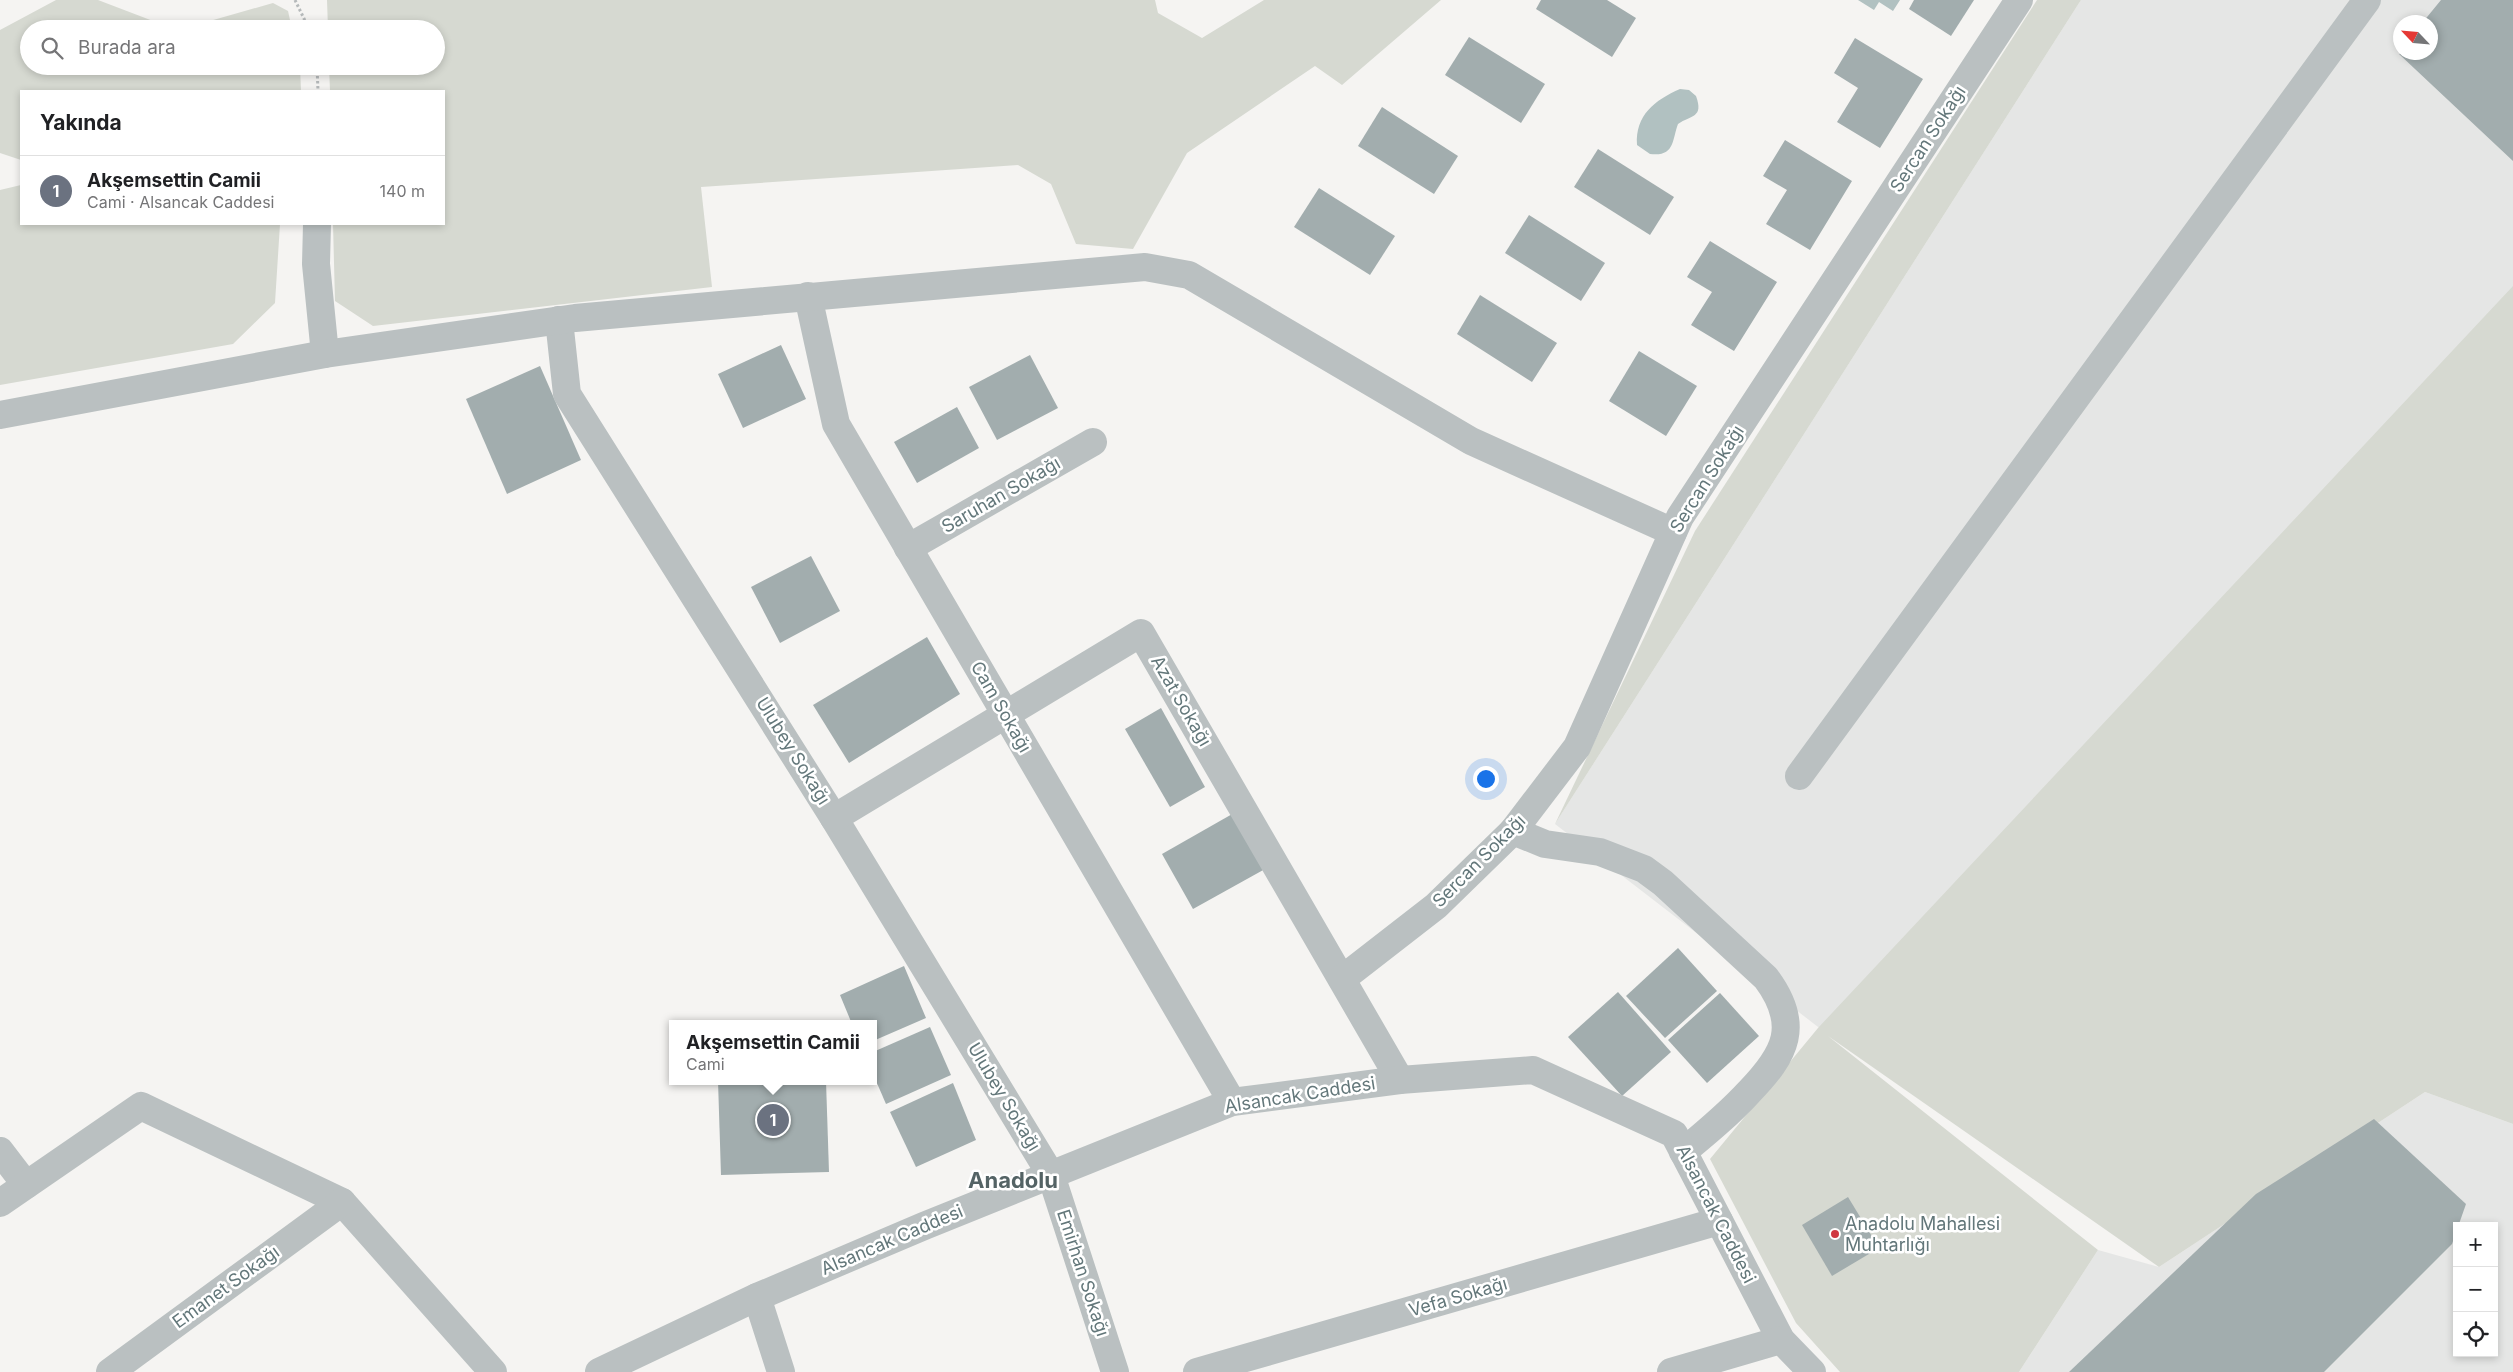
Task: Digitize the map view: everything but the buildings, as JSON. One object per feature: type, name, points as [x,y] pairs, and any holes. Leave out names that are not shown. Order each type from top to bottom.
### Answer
[{"type":"street","name":"Sercan Sokağı","points":[[1342,980],[1436,906],[1513,831],[1577,748],[1680,517],[2020,0]]},
{"type":"street","points":[[1799,776],[2367,0]]},
{"type":"street","points":[[318,225],[316,264],[325,354]]},
{"type":"street","points":[[0,414],[325,354],[559,320],[808,296],[1146,267],[1188,275],[1471,440],[1673,532]]},
{"type":"street","name":"Cam Sokağı","points":[[808,296],[836,424],[1232,1102]]},
{"type":"street","name":"Ulubey Sokağı","points":[[559,320],[568,394],[834,818],[1051,1175]]},
{"type":"street","name":"Saruhan Sokağı","points":[[908,548],[1093,442]]},
{"type":"street","name":"Azat Sokağı","points":[[834,818],[1141,633],[1400,1080]]},
{"type":"street","points":[[1513,831],[1545,844],[1600,852],[1644,869],[1685,903],[1766,978],[1778,993],[1784,1011],[1786,1031],[1777,1060],[1727,1116],[1683,1152]]},
{"type":"street","name":"Alsancak Caddesi","points":[[599,1372],[757,1297],[1232,1102],[1400,1080],[1533,1070],[1674,1134],[1781,1340],[1812,1372]]},
{"type":"street","points":[[0,1203],[140,1106],[342,1202],[493,1372]]},
{"type":"street","points":[[0,1151],[26,1185]]},
{"type":"street","name":"Emirhan Sokağı","points":[[1051,1175],[1115,1372]]},
{"type":"street","name":"Emanet Sokağı","points":[[110,1372],[342,1202]]},
{"type":"street","name":"Vefa Sokağı","points":[[1197,1372],[1719,1221]]},
{"type":"street","points":[[757,1297],[781,1372]]},
{"type":"street","points":[[1671,1372],[1781,1340]]},
{"type":"path","points":[[295,0],[305,20]]},
{"type":"path","points":[[317,75],[318,90]]},
{"type":"shaded area","points":[[56,0],[98,0],[150,20],[20,20],[20,75],[300,75],[301,90],[20,90],[20,160],[0,153],[0,30]]},
{"type":"shaded area","points":[[327,0],[1155,0],[1158,13],[1202,38],[1264,0],[1441,0],[1342,85],[1315,66],[1187,153],[1133,249],[1076,244],[1051,184],[1018,165],[701,187],[712,287],[373,326],[335,301],[333,225],[445,225],[445,90],[330,90],[329,75],[445,75],[445,20],[328,20]]},
{"type":"shaded area","points":[[1858,0],[1900,0],[1893,11],[1879,2],[1874,10]]},
{"type":"shaded area","points":[[2037,0],[2081,0],[1555,824],[1695,531]]},
{"type":"shaded area","points":[[2081,0],[2513,0],[2513,295],[1822,1030],[1555,824]]},
{"type":"shaded area","points":[[273,3],[288,11],[290,20],[214,20]]},
{"type":"shaded area","points":[[1680,89],[1689,90],[1696,96],[1698,103],[1697,112],[1692,117],[1678,124],[1668,150],[1664,153],[1650,154],[1637,145],[1639,125],[1648,110],[1662,98]]},
{"type":"shaded area","points":[[20,185],[20,225],[280,225],[275,303],[233,344],[0,385],[0,190]]},
{"type":"shaded area","points":[[2513,286],[2513,1124],[2425,1092],[2159,1267],[1828,1036],[2098,1250],[2019,1372],[1840,1372],[1796,1323],[1710,1159],[1818,1028]]},
{"type":"shaded area","points":[[2425,1092],[2513,1124],[2513,1372],[2019,1372],[2098,1250],[2159,1267]]},
{"type":"place","name":"Akşemsettin Camii","points":[[773,1120]]},
{"type":"place","name":"Anadolu Mahallesi Muhtarlığı","points":[[1835,1234]]},
{"type":"district","name":"Anadolu","points":[[1013,1180]]}]
